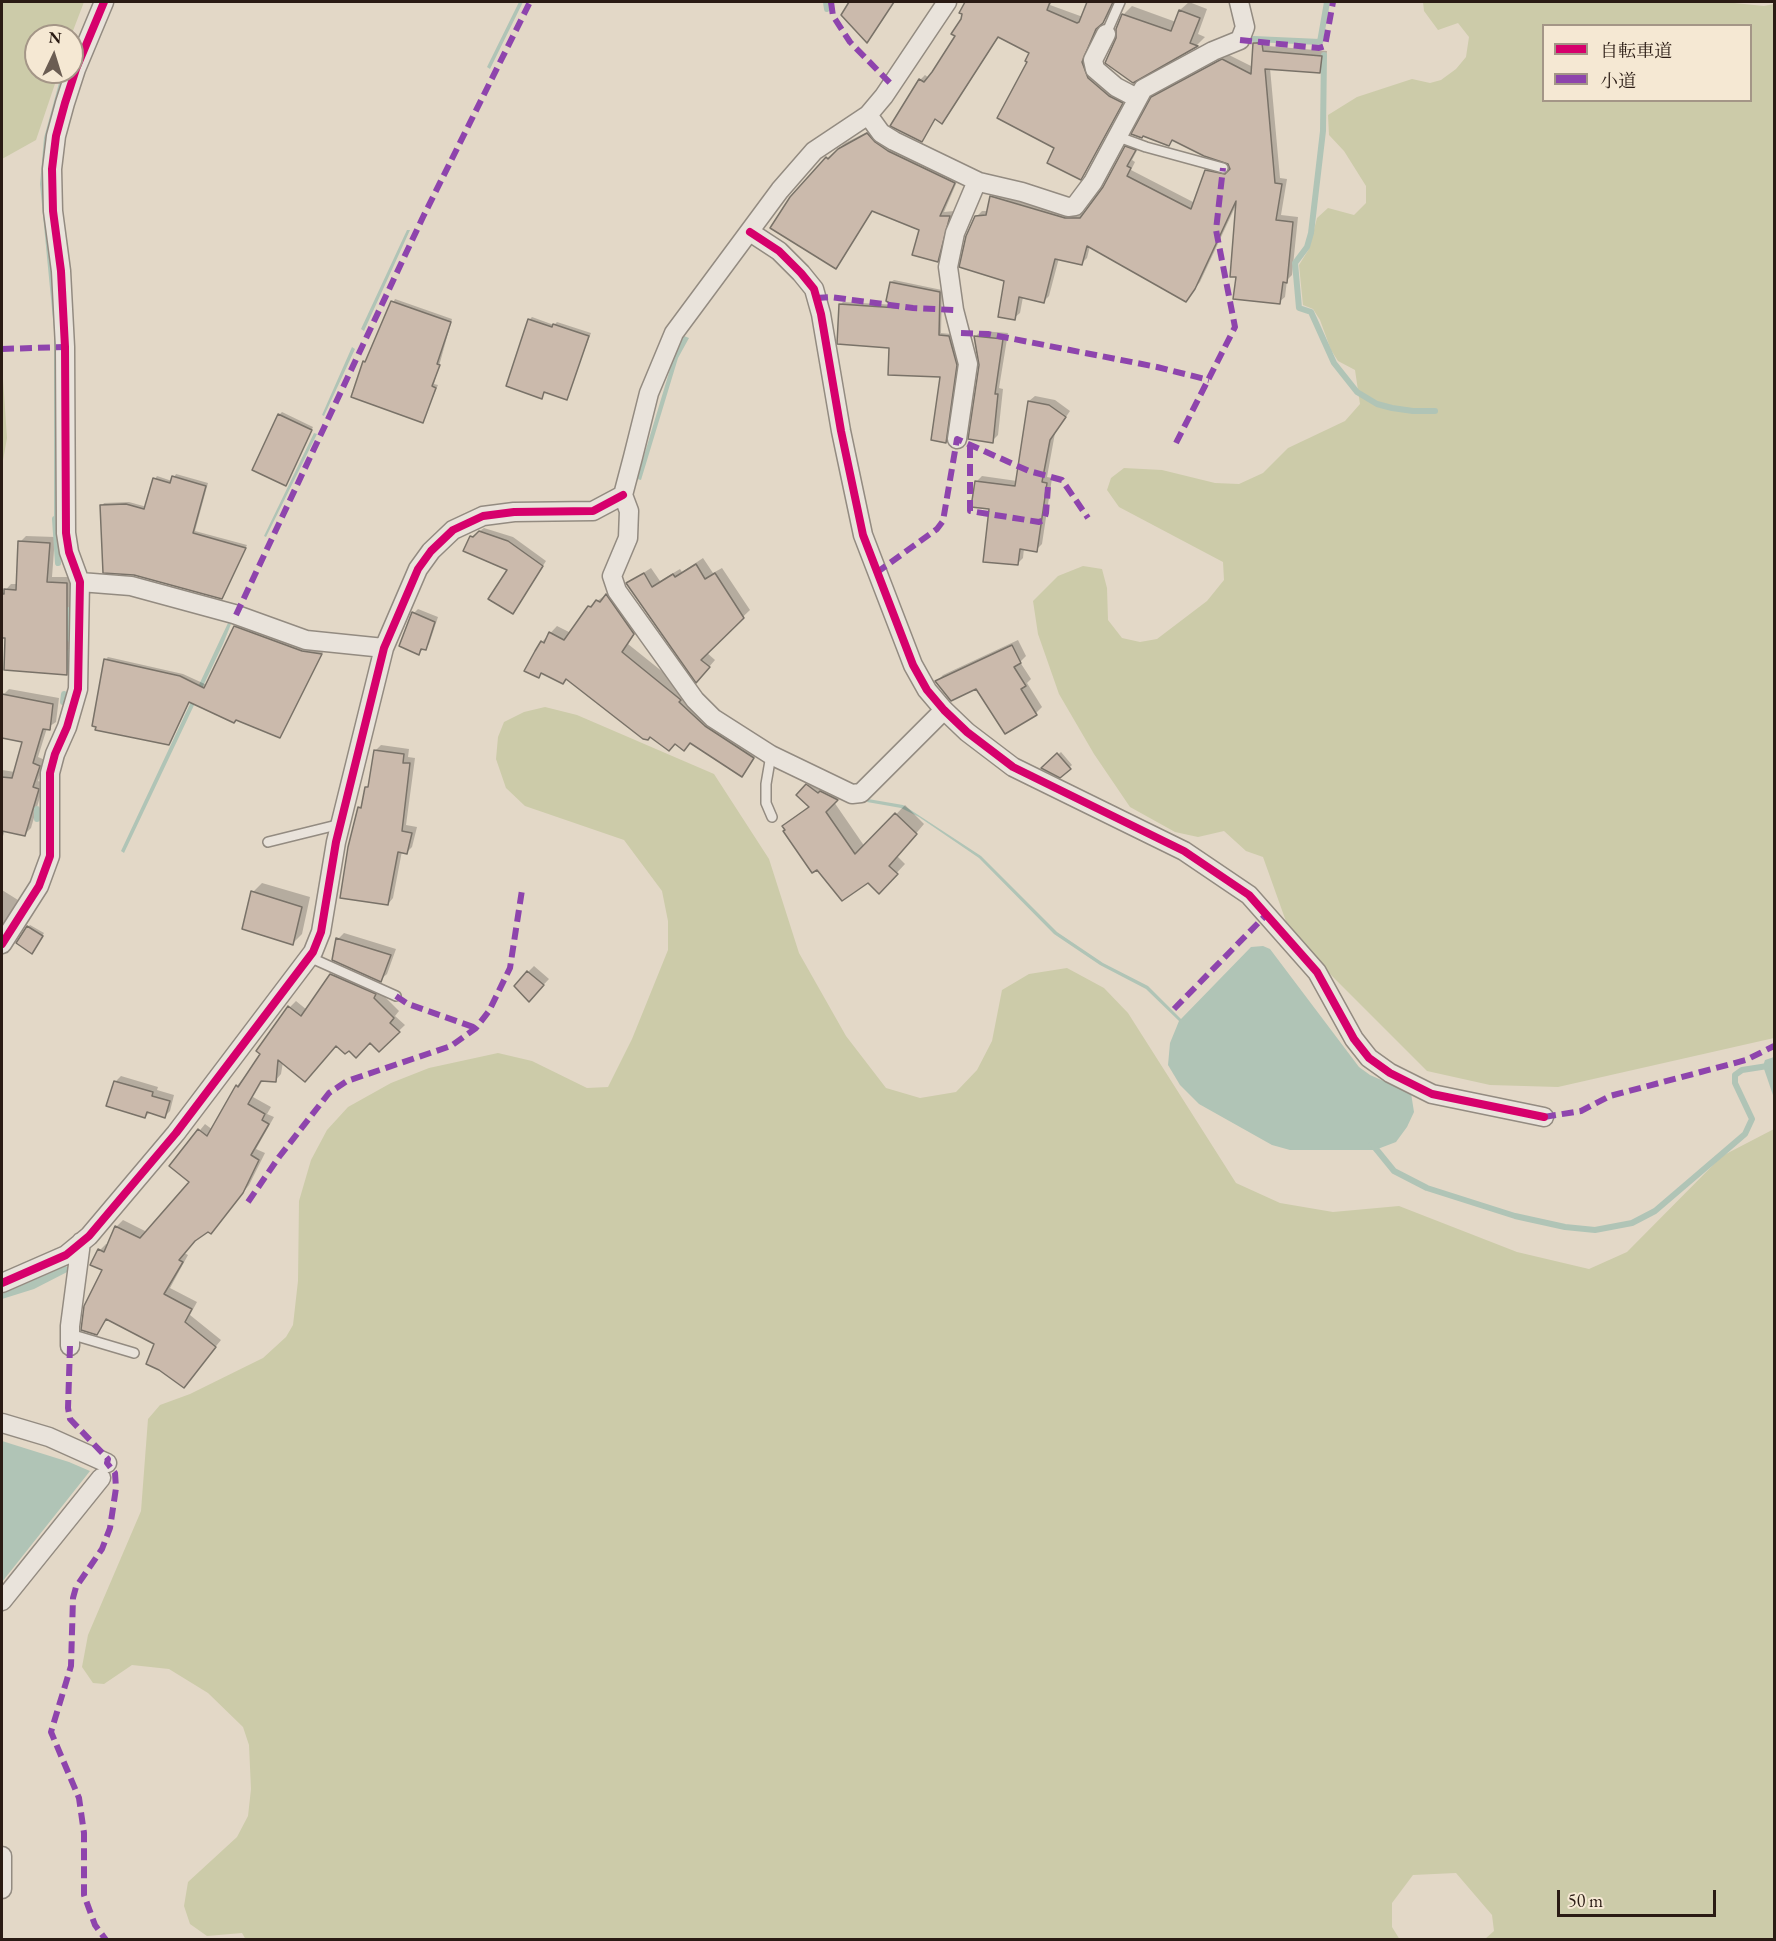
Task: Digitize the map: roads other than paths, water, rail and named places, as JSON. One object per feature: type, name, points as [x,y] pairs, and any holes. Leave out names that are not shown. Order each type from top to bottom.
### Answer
[{"type":"street","points":[[2,944],[39,886],[50,855],[50,773],[55,754],[68,727],[78,689],[80,582],[69,552],[66,533],[65,338],[53,212],[52,169],[56,136],[65,103],[76,69],[104,2]]},
{"type":"street","points":[[944,710],[858,794],[771,755],[713,718],[696,700],[617,591],[612,576],[628,538],[629,511],[623,495],[650,393],[670,342],[687,314],[780,190],[814,151],[868,116],[892,85],[947,2]]},
{"type":"street","points":[[868,116],[881,133],[894,141],[977,181],[1068,207],[1076,206],[1093,182],[1143,89],[1240,40],[1245,27],[1239,2]]},
{"type":"street","points":[[1106,33],[1093,60],[1095,69],[1116,87],[1137,98]]},
{"type":"street","points":[[957,439],[968,364],[954,310],[948,267],[955,233],[977,181]]},
{"type":"street","points":[[750,232],[779,251],[814,289],[821,314],[841,431],[863,535],[913,664],[927,690],[944,710],[967,732],[1013,767],[1184,851],[1249,895],[1317,972],[1354,1039],[1370,1058],[1390,1073],[1432,1094],[1544,1117]]},
{"type":"street","points":[[2,1282],[66,1255],[81,1242],[176,1132],[309,957],[321,932],[341,824],[384,648],[418,569],[453,530],[466,522],[496,514],[593,511],[623,495]]},
{"type":"street","points":[[80,582],[131,586],[234,614],[306,640],[384,648]]},
{"type":"street","points":[[70,1340],[81,1242]]},
{"type":"street","points":[[2,1423],[58,1440],[104,1471],[2,1601]]},
{"type":"street","points":[[2,1856],[2,1889]]},
{"type":"lane","points":[[1106,33],[1120,2]]},
{"type":"lane","points":[[1116,136],[1146,147],[1223,168]]},
{"type":"lane","points":[[771,755],[766,784],[766,803],[772,817]]},
{"type":"lane","points":[[268,842],[341,824]]},
{"type":"lane","points":[[309,957],[396,996]]},
{"type":"lane","points":[[70,1340],[134,1353]]},
{"type":"waterway","points":[[826,2],[827,9]]},
{"type":"waterway","points":[[1254,39],[1320,42],[1327,2]]},
{"type":"waterway","points":[[1324,55],[1323,131],[1311,233],[1307,247],[1295,263],[1299,308],[1311,312],[1334,363],[1357,392],[1377,404],[1392,408],[1435,411]]},
{"type":"waterway","points":[[55,519],[58,563]]},
{"type":"waterway","points":[[69,610],[70,639]]},
{"type":"waterway","points":[[69,670],[70,652]]},
{"type":"waterway","points":[[63,702],[64,694]]},
{"type":"waterway","points":[[37,809],[37,819]]},
{"type":"waterway","points":[[1372,1144],[1394,1171],[1427,1188],[1515,1216],[1565,1227],[1595,1230],[1632,1223],[1655,1211],[1745,1134],[1752,1119],[1735,1083],[1735,1075],[1742,1070],[1774,1065]]}]
